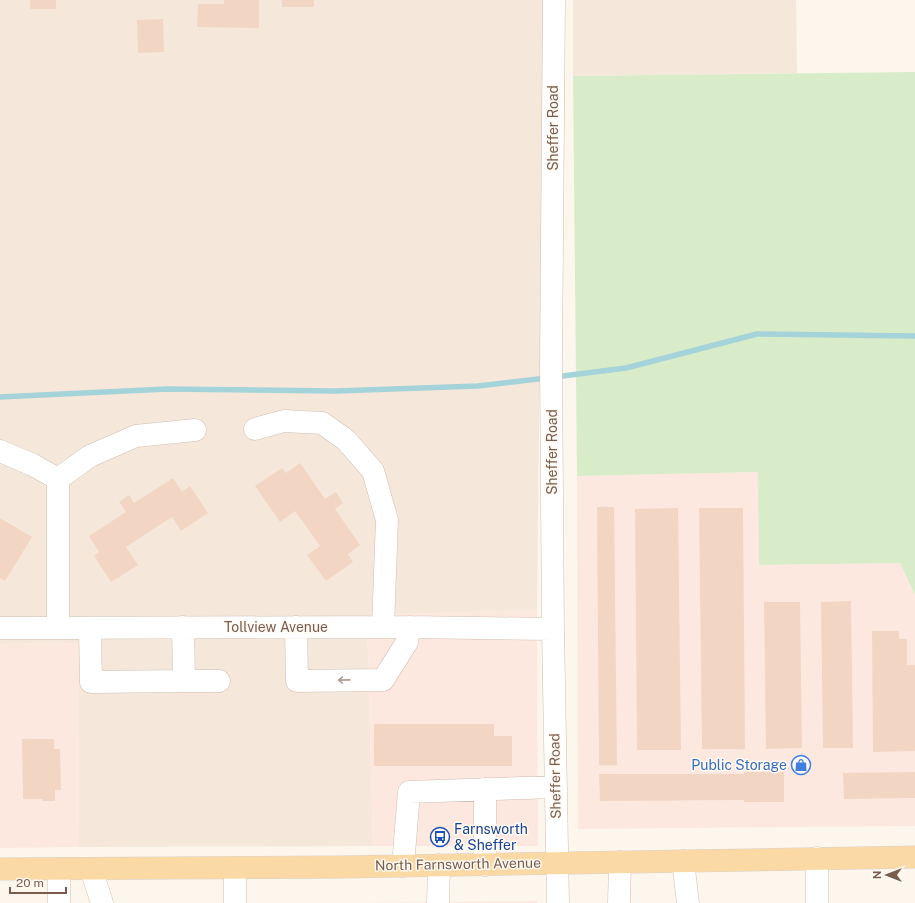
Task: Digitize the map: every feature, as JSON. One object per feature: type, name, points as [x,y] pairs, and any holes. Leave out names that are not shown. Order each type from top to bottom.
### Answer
[{"type":"main road","name":"North Farnsworth Avenue","points":[[0,869],[484,865],[557,862],[915,857]]},
{"type":"street","name":"Sheffer Road","points":[[554,0],[551,363],[555,787],[558,903]]},
{"type":"street","points":[[255,429],[284,421],[322,423],[346,440],[373,471],[387,520],[383,627]]},
{"type":"street","points":[[58,479],[90,456],[136,436],[195,430]]},
{"type":"street","points":[[0,451],[33,465],[58,479]]},
{"type":"street","points":[[58,479],[58,628]]},
{"type":"street","points":[[183,627],[184,682]]},
{"type":"street","points":[[296,627],[296,681],[383,680],[407,642],[410,627]]},
{"type":"street","name":"Tollview Avenue","points":[[0,628],[410,627],[553,630]]},
{"type":"street","points":[[90,628],[91,682],[219,682]]},
{"type":"street","points":[[403,866],[408,792],[555,787]]},
{"type":"street","points":[[484,865],[486,789]]},
{"type":"street","points":[[817,858],[817,903]]},
{"type":"street","points":[[683,861],[688,903]]},
{"type":"street","points":[[619,903],[620,862]]},
{"type":"street","points":[[438,903],[439,865]]},
{"type":"street","points":[[235,868],[235,903]]},
{"type":"street","points":[[59,869],[59,903]]},
{"type":"street","points":[[91,869],[102,903]]},
{"type":"shaded area","points":[[0,0],[544,0],[537,610],[367,615],[373,846],[79,847],[78,643],[0,644]]},
{"type":"shaded area","points":[[573,0],[796,0],[797,73],[573,76]]},
{"type":"shaded area","points":[[759,472],[759,565],[900,563],[915,595],[915,826],[578,829],[577,476]]},
{"type":"shaded area","points":[[537,610],[538,846],[373,846],[367,615]]},
{"type":"shaded area","points":[[78,643],[79,847],[0,848],[0,644]]},
{"type":"shaded area","points":[[537,901],[537,903],[362,903]]},
{"type":"green space","points":[[915,72],[915,595],[900,563],[759,565],[758,472],[577,476],[573,76]]},
{"type":"building","points":[[30,0],[56,0],[56,9],[30,9]]},
{"type":"building","points":[[224,0],[259,0],[259,28],[197,27],[198,4],[224,4]]},
{"type":"building","points":[[282,0],[314,0],[314,7],[282,7]]},
{"type":"building","points":[[163,19],[164,52],[138,53],[137,20]]},
{"type":"building","points":[[300,463],[325,499],[336,492],[343,503],[335,509],[360,545],[348,554],[353,562],[326,581],[307,555],[320,546],[295,511],[280,522],[255,486],[282,468],[286,473]]},
{"type":"building","points":[[173,478],[182,492],[190,486],[208,513],[181,531],[172,517],[126,547],[138,565],[111,582],[94,556],[99,552],[89,536],[126,512],[119,502],[129,495],[134,503]]},
{"type":"building","points":[[597,507],[614,507],[617,765],[599,765]]},
{"type":"building","points":[[678,508],[681,750],[637,750],[635,509]]},
{"type":"building","points":[[699,508],[743,508],[745,749],[702,749]]},
{"type":"building","points":[[0,518],[32,537],[5,581],[0,578]]},
{"type":"building","points":[[851,601],[853,748],[823,748],[821,602]]},
{"type":"building","points":[[764,602],[800,602],[802,748],[766,749]]},
{"type":"building","points":[[872,631],[899,631],[899,639],[907,639],[907,665],[915,665],[915,751],[873,752]]},
{"type":"building","points":[[374,724],[494,724],[494,736],[512,736],[512,766],[374,766]]},
{"type":"building","points":[[22,739],[54,739],[54,749],[60,749],[61,790],[55,790],[55,801],[23,799]]},
{"type":"building","points":[[744,772],[784,772],[784,802],[744,802],[744,800],[600,801],[599,774],[744,774]]},
{"type":"building","points":[[915,772],[915,798],[844,799],[843,773]]},
{"type":"waterway","points":[[555,377],[626,368],[757,334],[915,336]]},
{"type":"waterway","points":[[0,397],[167,389],[336,391],[478,386],[547,378]]},
{"type":"place","name":"Public Storage","points":[[801,765]]},
{"type":"place","name":"Farnsworth & Sheffer","points":[[440,837]]}]
